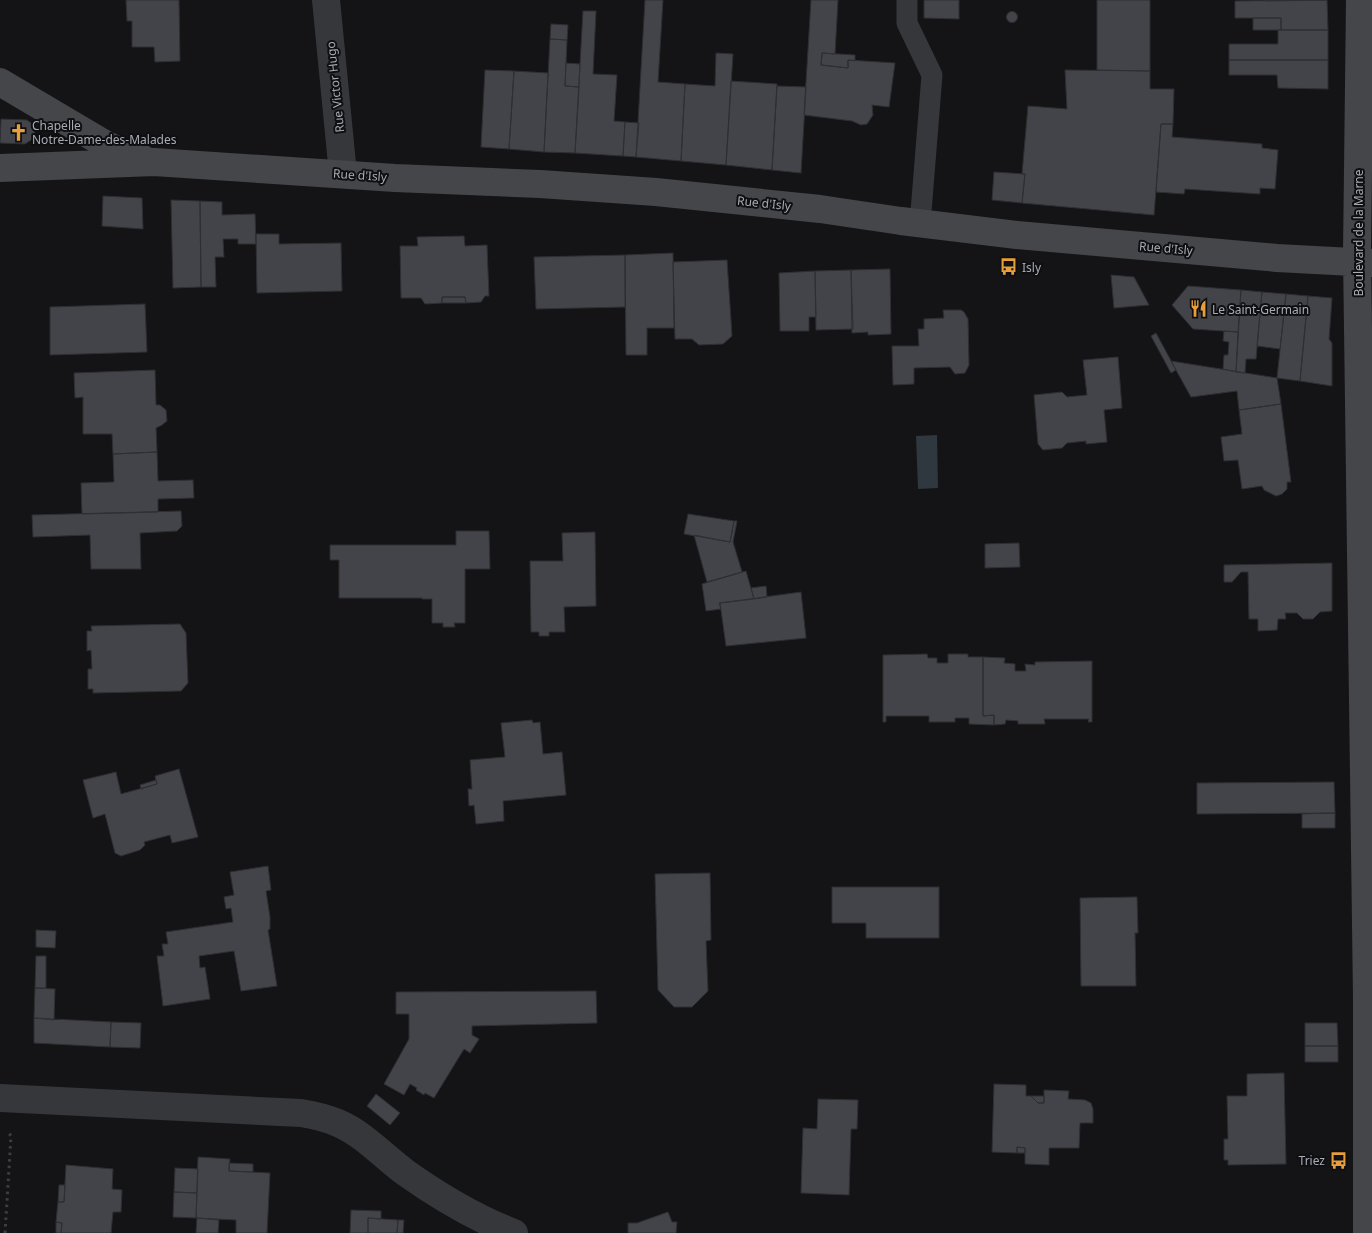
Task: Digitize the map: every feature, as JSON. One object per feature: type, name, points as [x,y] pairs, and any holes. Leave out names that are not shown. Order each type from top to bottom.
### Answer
[{"type":"main road","name":"Boulevard de la Marne","points":[[1360,0],[1365,263],[1361,466],[1367,988],[1367,1233]]},
{"type":"main road","name":"Rue d'Isly","points":[[0,82],[103,143],[126,154],[154,162]]},
{"type":"main road","name":"Rue d'Isly","points":[[0,168],[154,162],[395,178],[540,184],[656,192],[820,209],[920,224],[1017,235],[1277,258],[1365,263]]},
{"type":"main road","name":"Boulevard de la Marne","points":[[1361,466],[1372,358]]},
{"type":"street","name":"Rue Victor Hugo","points":[[326,0],[343,174]]},
{"type":"street","points":[[0,1098],[301,1113],[319,1116],[340,1124],[405,1172],[463,1210],[514,1233]]},
{"type":"lane","points":[[907,0],[908,24],[932,75],[920,224]]},
{"type":"path","points":[[5,1129],[11,1136],[5,1233]]},
{"type":"shaded area","points":[[937,435],[938,488],[918,489],[916,436]]},
{"type":"building","points":[[126,0],[179,0],[180,61],[155,62],[154,47],[132,47],[132,21],[127,21]]},
{"type":"building","points":[[645,0],[663,0],[658,82],[685,84],[681,161],[636,157]]},
{"type":"building","points":[[811,0],[838,0],[835,54],[822,53],[821,65],[848,68],[848,60],[895,63],[889,107],[872,105],[873,115],[867,124],[861,125],[852,121],[804,115]]},
{"type":"building","points":[[924,0],[959,0],[959,19],[924,18]]},
{"type":"building","points":[[1097,0],[1150,0],[1150,71],[1097,70]]},
{"type":"building","points":[[1266,0],[1327,0],[1266,1]]},
{"type":"building","points":[[1327,0],[1328,30],[1281,30],[1281,18],[1235,18],[1235,1]]},
{"type":"building","points":[[583,11],[596,11],[593,74],[617,75],[614,121],[625,122],[623,156],[575,153]]},
{"type":"building","points":[[1010,12],[1014,12],[1017,17],[1016,21],[1010,22],[1007,19],[1007,15]]},
{"type":"building","points":[[1253,18],[1281,18],[1281,30],[1253,30]]},
{"type":"building","points":[[551,24],[568,25],[567,40],[550,39]]},
{"type":"building","points":[[1278,30],[1328,30],[1328,60],[1229,60],[1229,44],[1278,44]]},
{"type":"building","points":[[550,39],[567,40],[565,86],[579,87],[575,153],[544,152]]},
{"type":"building","points":[[716,53],[733,54],[726,165],[681,161],[685,84],[715,86]]},
{"type":"building","points":[[822,53],[855,55],[855,61],[848,60],[848,68],[821,65]]},
{"type":"building","points":[[1229,60],[1328,60],[1328,89],[1278,88],[1277,75],[1229,75]]},
{"type":"building","points":[[566,63],[580,64],[579,87],[565,86]]},
{"type":"building","points":[[485,70],[514,71],[509,149],[481,147]]},
{"type":"building","points":[[1065,70],[1150,71],[1150,89],[1174,89],[1173,124],[1161,124],[1154,215],[1022,203],[1025,174],[1022,174],[1028,106],[1067,109]]},
{"type":"building","points":[[514,71],[548,73],[544,152],[509,149]]},
{"type":"building","points":[[731,81],[777,84],[772,170],[726,165]]},
{"type":"building","points":[[777,86],[806,87],[801,173],[772,170]]},
{"type":"building","name":"Chapelle Notre-Dame-des-Malades","points":[[1,119],[27,120],[35,126],[34,138],[25,144],[0,143]]},
{"type":"building","points":[[625,122],[639,123],[636,157],[623,156]]},
{"type":"building","points":[[1161,124],[1173,124],[1172,137],[1262,144],[1262,148],[1278,150],[1275,189],[1260,188],[1260,194],[1185,189],[1184,194],[1156,192]]},
{"type":"building","points":[[994,172],[1025,174],[1022,203],[992,200]]},
{"type":"building","points":[[103,196],[142,198],[143,229],[102,226]]},
{"type":"building","points":[[171,200],[200,201],[201,287],[173,288]]},
{"type":"building","points":[[200,201],[222,202],[222,215],[255,214],[256,244],[238,244],[238,239],[223,239],[224,257],[215,257],[216,287],[201,287]]},
{"type":"building","points":[[256,234],[279,234],[279,244],[341,243],[342,291],[257,293]]},
{"type":"building","points":[[464,236],[465,246],[487,245],[489,296],[485,296],[481,302],[466,303],[465,297],[442,297],[442,303],[425,304],[421,298],[401,298],[400,246],[418,246],[417,237]]},
{"type":"building","points":[[673,253],[674,328],[647,328],[647,355],[626,355],[625,255]]},
{"type":"building","points":[[625,255],[625,307],[536,309],[534,257]]},
{"type":"building","points":[[727,260],[732,336],[723,344],[699,345],[692,339],[675,339],[673,262]]},
{"type":"building","points":[[890,269],[891,334],[868,335],[868,332],[852,333],[851,270]]},
{"type":"building","points":[[851,270],[853,329],[816,330],[815,271]]},
{"type":"building","points":[[815,271],[816,317],[809,317],[809,331],[780,331],[779,273]]},
{"type":"building","points":[[1111,275],[1134,277],[1149,305],[1114,308]]},
{"type":"building","points":[[1188,286],[1241,290],[1238,332],[1193,329],[1172,305]]},
{"type":"building","points":[[1241,290],[1262,292],[1256,359],[1246,359],[1245,373],[1236,372]]},
{"type":"building","points":[[1262,292],[1286,294],[1280,349],[1257,346]]},
{"type":"building","points":[[1286,294],[1308,296],[1300,381],[1277,378]]},
{"type":"building","points":[[1308,296],[1332,298],[1329,339],[1332,343],[1332,386],[1300,381]]},
{"type":"building","points":[[442,297],[465,297],[466,303],[442,303]]},
{"type":"building","points":[[145,304],[147,352],[50,355],[50,307]]},
{"type":"building","points":[[943,310],[961,310],[968,319],[969,365],[965,373],[955,374],[950,367],[914,368],[914,384],[893,385],[892,346],[919,346],[918,329],[924,329],[924,319],[944,318]]},
{"type":"building","points":[[1224,331],[1238,332],[1236,372],[1223,369],[1224,355],[1228,355],[1229,342],[1223,341]]},
{"type":"building","points":[[1156,333],[1176,370],[1171,373],[1151,336]]},
{"type":"building","points":[[1118,357],[1122,408],[1104,410],[1107,442],[1086,444],[1086,441],[1067,443],[1062,448],[1043,450],[1038,444],[1034,395],[1062,392],[1067,397],[1087,395],[1083,360]]},
{"type":"building","points":[[1171,361],[1277,378],[1281,404],[1239,410],[1237,391],[1191,397]]},
{"type":"building","points":[[155,370],[156,405],[160,405],[166,410],[167,421],[156,428],[157,452],[113,454],[112,434],[83,434],[83,397],[75,398],[74,373]]},
{"type":"building","points":[[1281,404],[1291,482],[1287,482],[1287,489],[1282,494],[1276,496],[1264,490],[1262,486],[1242,489],[1238,460],[1224,461],[1221,437],[1242,434],[1239,410]]},
{"type":"building","points":[[157,452],[158,481],[193,480],[194,498],[158,499],[158,512],[82,514],[81,483],[114,482],[113,454]]},
{"type":"building","points":[[181,511],[182,526],[177,531],[140,533],[141,569],[91,569],[90,535],[33,537],[32,515]]},
{"type":"building","points":[[688,514],[734,521],[730,542],[684,534]]},
{"type":"building","points":[[734,521],[737,521],[733,542],[742,572],[707,582],[694,535],[730,542]]},
{"type":"building","points":[[456,531],[489,531],[490,569],[465,569],[465,623],[454,623],[455,627],[443,627],[443,623],[432,623],[432,599],[339,598],[339,560],[330,560],[330,545],[456,545]]},
{"type":"building","points":[[595,532],[596,606],[564,607],[565,632],[549,632],[549,636],[539,636],[539,632],[531,632],[530,561],[563,561],[562,533]]},
{"type":"building","points":[[1019,543],[1020,567],[985,568],[985,544]]},
{"type":"building","points":[[1332,563],[1332,611],[1320,612],[1313,619],[1303,619],[1297,613],[1285,613],[1286,619],[1278,619],[1277,630],[1258,631],[1258,619],[1249,619],[1248,572],[1241,572],[1232,582],[1224,582],[1224,565]]},
{"type":"building","points":[[746,571],[754,599],[719,603],[721,609],[706,611],[702,584]]},
{"type":"building","points":[[766,586],[767,597],[754,599],[751,588]]},
{"type":"building","points":[[801,592],[806,638],[726,646],[720,603]]},
{"type":"building","points":[[180,624],[186,633],[188,683],[181,691],[93,693],[93,689],[88,689],[88,669],[92,669],[91,650],[87,651],[87,631],[92,631],[91,626]]},
{"type":"building","points":[[927,654],[928,658],[937,658],[937,663],[948,663],[948,654],[968,654],[968,657],[983,657],[983,716],[994,715],[994,725],[969,724],[969,718],[955,718],[955,722],[929,722],[929,716],[886,716],[886,722],[883,722],[883,655]]},
{"type":"building","points":[[983,657],[1005,658],[1004,663],[1015,664],[1015,671],[1026,671],[1025,664],[1035,665],[1035,662],[1092,661],[1092,722],[1088,722],[1089,719],[1044,719],[1045,724],[1018,724],[1018,721],[1006,720],[1005,724],[994,725],[994,715],[983,716]]},
{"type":"building","points":[[532,720],[533,723],[540,722],[543,754],[562,752],[566,795],[503,801],[504,821],[476,824],[474,805],[469,806],[468,789],[472,789],[470,760],[505,757],[501,723]]},
{"type":"building","points":[[179,769],[198,837],[172,843],[170,835],[144,842],[145,845],[140,850],[121,856],[115,853],[105,814],[93,818],[83,780],[116,772],[121,794],[157,784],[155,776]]},
{"type":"building","points":[[156,780],[157,784],[141,789],[140,785]]},
{"type":"building","points":[[1334,782],[1335,813],[1197,814],[1197,783]]},
{"type":"building","points":[[1335,813],[1335,828],[1302,828],[1302,814]]},
{"type":"building","points":[[268,866],[271,890],[266,891],[270,917],[270,929],[268,930],[277,986],[241,991],[234,951],[199,956],[200,968],[205,967],[210,999],[163,1006],[157,956],[164,956],[162,944],[168,944],[166,932],[233,922],[231,908],[226,909],[224,897],[234,895],[230,872]]},
{"type":"building","points":[[710,873],[711,940],[706,941],[708,991],[692,1007],[674,1007],[658,990],[655,874]]},
{"type":"building","points":[[832,887],[939,887],[939,938],[866,938],[866,923],[832,923]]},
{"type":"building","points":[[1137,897],[1138,933],[1135,933],[1136,986],[1081,986],[1080,898]]},
{"type":"building","points":[[36,930],[56,931],[55,948],[36,947]]},
{"type":"building","points":[[36,956],[46,956],[46,988],[35,988]]},
{"type":"building","points":[[35,988],[55,989],[54,1020],[34,1018]]},
{"type":"building","points":[[596,991],[597,1023],[472,1026],[472,1035],[479,1039],[470,1053],[464,1049],[434,1098],[425,1093],[424,1095],[410,1084],[404,1095],[384,1084],[409,1039],[409,1014],[396,1014],[396,992]]},
{"type":"building","points":[[34,1018],[111,1022],[110,1047],[34,1043]]},
{"type":"building","points":[[111,1022],[141,1023],[140,1048],[110,1047]]},
{"type":"building","points":[[1305,1023],[1337,1023],[1338,1046],[1305,1046]]},
{"type":"building","points":[[1305,1046],[1338,1046],[1338,1062],[1305,1062]]},
{"type":"building","points":[[1284,1073],[1286,1164],[1228,1165],[1228,1160],[1224,1160],[1224,1139],[1228,1139],[1227,1096],[1247,1096],[1247,1074]]},
{"type":"building","points":[[994,1084],[1026,1085],[1026,1096],[1031,1096],[1038,1103],[1044,1103],[1044,1090],[1069,1091],[1068,1099],[1085,1100],[1091,1103],[1093,1123],[1080,1123],[1079,1148],[1049,1148],[1049,1165],[1025,1164],[1025,1148],[1017,1147],[1017,1153],[992,1152]]},
{"type":"building","points":[[376,1094],[400,1113],[390,1125],[367,1106]]},
{"type":"building","points":[[1031,1096],[1044,1096],[1044,1103],[1038,1103]]},
{"type":"building","points":[[818,1099],[858,1100],[857,1129],[851,1129],[849,1195],[801,1193],[803,1128],[817,1129]]},
{"type":"building","points":[[1017,1147],[1025,1148],[1025,1153],[1017,1153]]},
{"type":"building","points":[[198,1157],[230,1159],[229,1171],[270,1173],[267,1233],[236,1233],[236,1220],[196,1218]]},
{"type":"building","points":[[229,1163],[253,1164],[253,1172],[229,1171]]},
{"type":"building","points":[[66,1165],[113,1169],[112,1189],[122,1190],[121,1212],[113,1212],[111,1233],[61,1233],[62,1223],[56,1222],[58,1202],[64,1202]]},
{"type":"building","points":[[175,1168],[198,1169],[197,1193],[174,1192]]},
{"type":"building","points":[[59,1185],[65,1185],[64,1202],[58,1202]]},
{"type":"building","points":[[174,1192],[197,1193],[196,1218],[173,1217]]},
{"type":"building","points":[[351,1210],[381,1211],[381,1219],[368,1218],[368,1233],[350,1233]]},
{"type":"building","points":[[668,1212],[672,1222],[677,1222],[676,1233],[628,1233],[628,1223],[637,1223]]},
{"type":"building","points":[[197,1218],[219,1220],[218,1233],[196,1233]]},
{"type":"building","points":[[368,1218],[398,1220],[397,1233],[368,1233]]},
{"type":"building","points":[[398,1220],[404,1220],[403,1233],[397,1233]]},
{"type":"building","points":[[56,1222],[62,1223],[61,1233],[56,1233]]},
{"type":"place","name":"Chapelle Notre-Dame-des-Malades","points":[[18,132]]},
{"type":"place","name":"Isly","points":[[1008,267]]},
{"type":"place","name":"Le Saint-Germain","points":[[1198,309]]},
{"type":"place","name":"Triez","points":[[1339,1160]]}]
